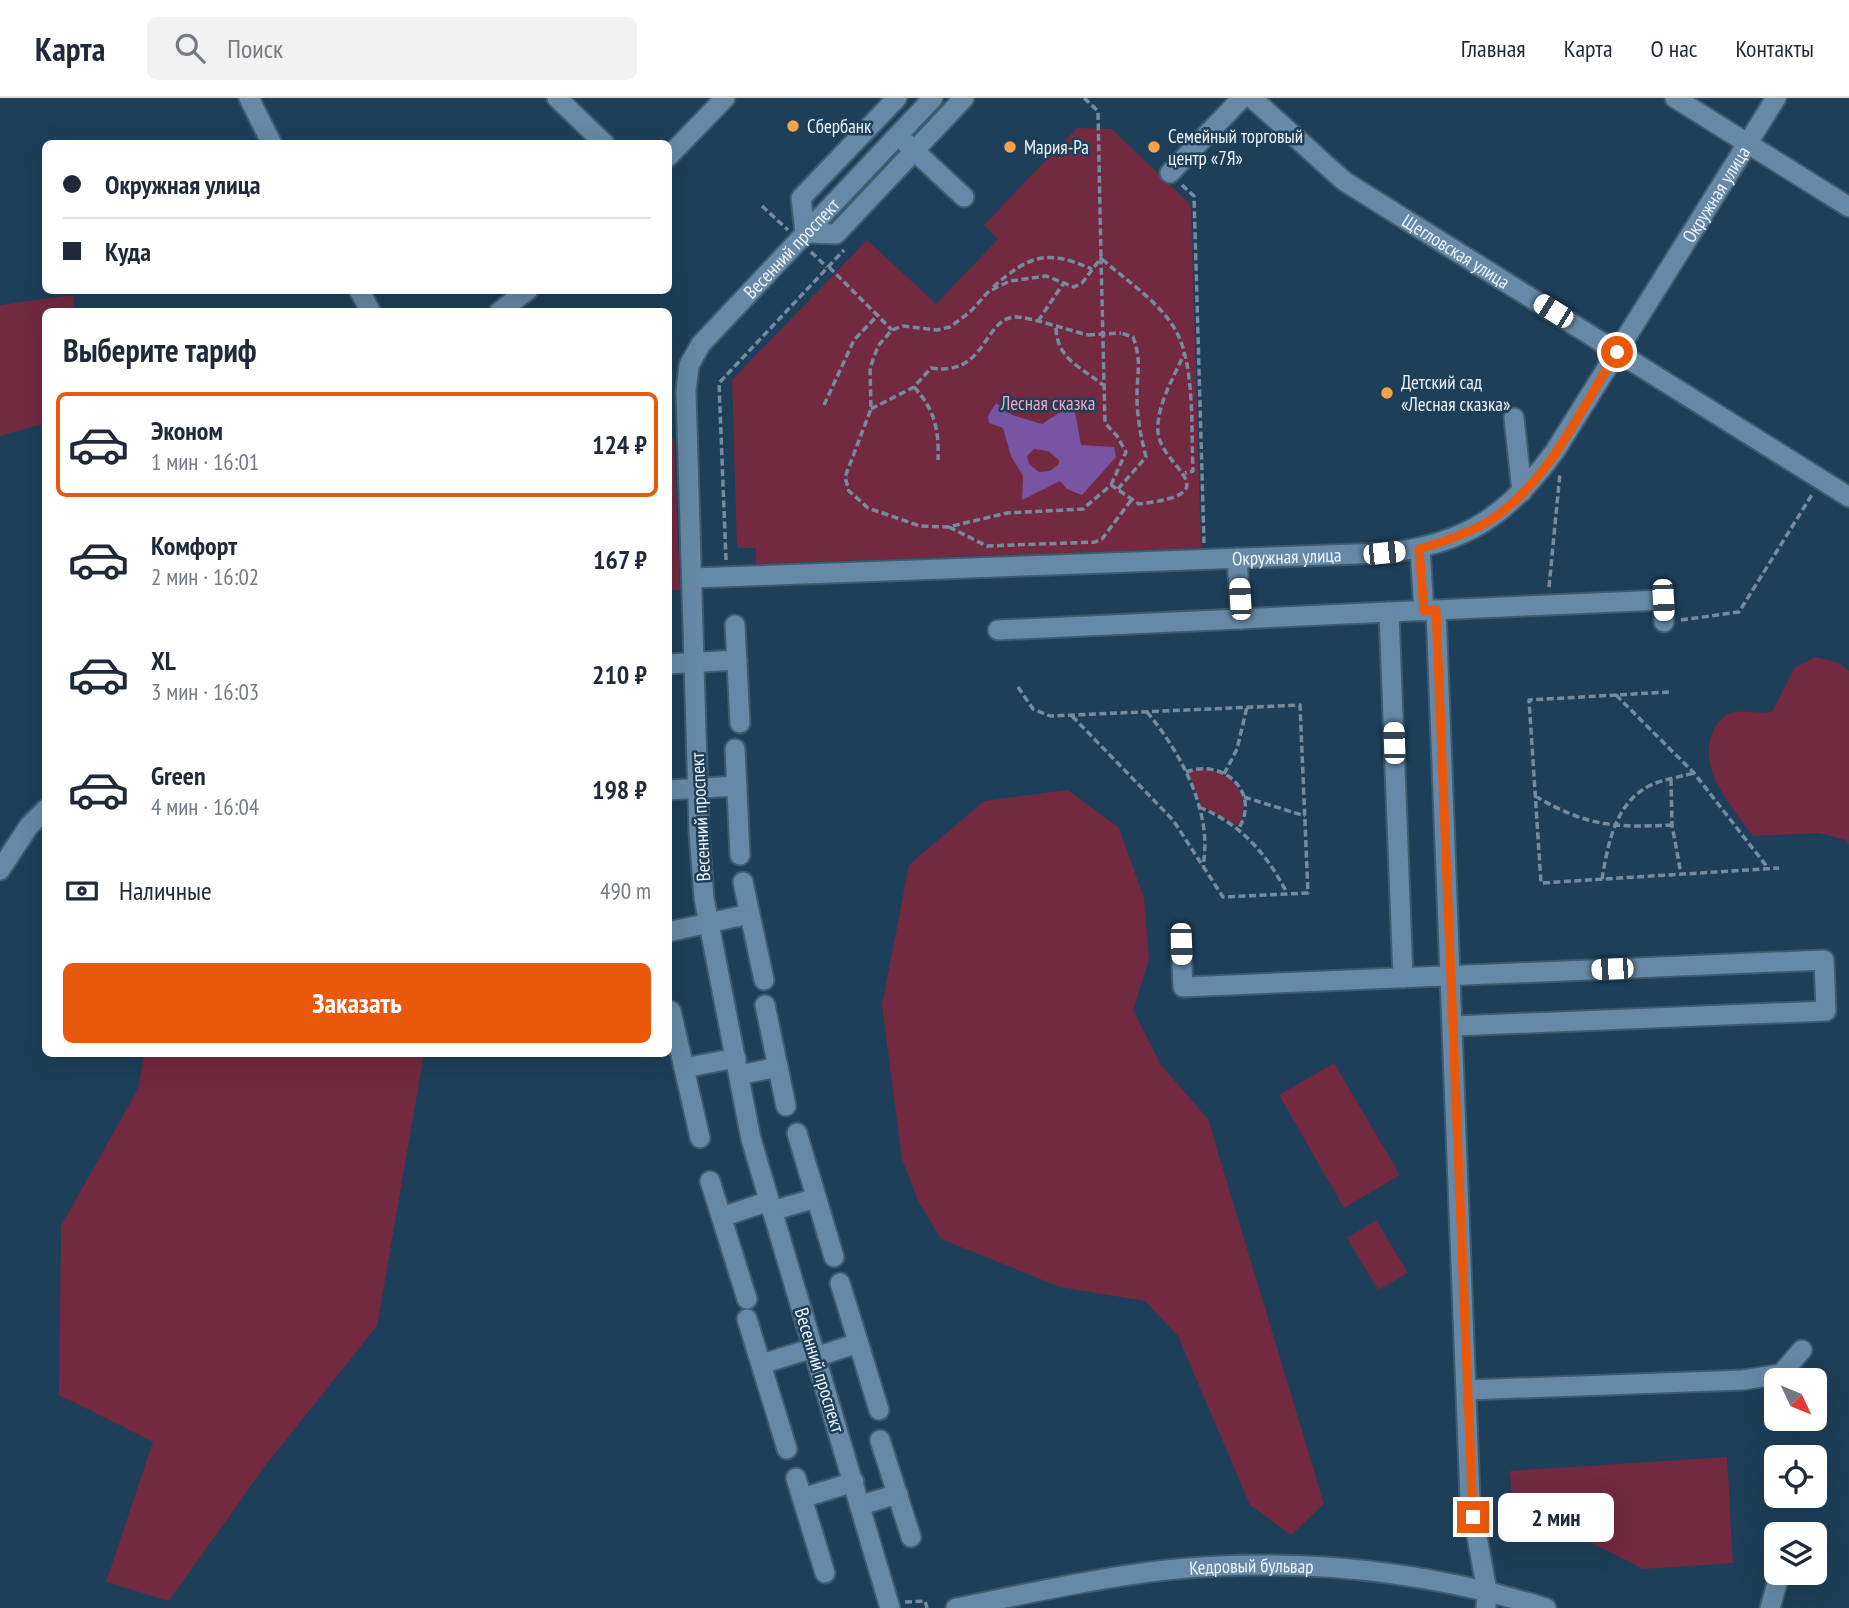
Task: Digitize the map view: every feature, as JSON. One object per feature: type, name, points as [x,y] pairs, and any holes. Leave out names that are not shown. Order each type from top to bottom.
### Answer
[{"type":"street","points":[[249,98],[270,140]]},
{"type":"street","points":[[557,98],[601,140]]},
{"type":"street","points":[[672,154],[725,98]]},
{"type":"street","points":[[897,98],[801,198],[805,233],[836,234],[962,99]]},
{"type":"street","name":"Весенний проспект","points":[[895,1602],[861,1506],[751,1139],[709,923],[702,879],[698,788],[686,390],[689,365],[701,344],[933,98]]},
{"type":"street","points":[[1170,173],[1242,98]]},
{"type":"street","name":"Щегловская улица","points":[[1252,98],[1344,181],[1849,497]]},
{"type":"street","points":[[1675,98],[1849,207]]},
{"type":"street","name":"Окружная улица","points":[[692,579],[1419,549],[1465,533],[1490,520],[1522,492],[1555,451],[1776,98]]},
{"type":"street","points":[[878,117],[964,197]]},
{"type":"street","points":[[834,164],[872,196]]},
{"type":"street","points":[[504,308],[523,294]]},
{"type":"street","points":[[1514,418],[1522,492]]},
{"type":"street","points":[[1419,549],[1430,610],[1452,976],[1470,1499],[1487,1600]]},
{"type":"street","points":[[1237,558],[1241,619]]},
{"type":"street","points":[[998,630],[1663,600],[1664,622]]},
{"type":"street","points":[[1389,612],[1403,978]]},
{"type":"street","points":[[735,625],[740,723]]},
{"type":"street","points":[[672,664],[737,660]]},
{"type":"street","points":[[735,750],[740,855]]},
{"type":"street","points":[[672,790],[737,786]]},
{"type":"street","points":[[0,870],[29,825],[42,812]]},
{"type":"street","points":[[743,882],[764,980]]},
{"type":"street","points":[[672,931],[750,914]]},
{"type":"street","points":[[1181,944],[1182,986],[1824,960],[1826,1010],[1454,1026]]},
{"type":"street","points":[[765,1005],[786,1106]]},
{"type":"street","points":[[672,1015],[700,1138]]},
{"type":"street","points":[[684,1068],[778,1067]]},
{"type":"street","points":[[797,1133],[834,1257]]},
{"type":"street","points":[[710,1181],[747,1298]]},
{"type":"street","points":[[722,1217],[816,1198]]},
{"type":"street","points":[[840,1283],[879,1409]]},
{"type":"street","points":[[747,1319],[788,1449]]},
{"type":"street","points":[[762,1364],[858,1343]]},
{"type":"street","points":[[1468,1390],[1743,1380],[1781,1374],[1802,1350]]},
{"type":"street","points":[[880,1440],[911,1537]]},
{"type":"street","points":[[796,1478],[825,1573]]},
{"type":"street","points":[[802,1498],[854,1482]]},
{"type":"street","points":[[861,1506],[898,1494]]},
{"type":"street","name":"Кедровый бульвар","points":[[956,1608],[1153,1572],[1247,1565],[1369,1570],[1487,1600],[1546,1608]]},
{"type":"street","points":[[1770,1608],[1777,1585]]},
{"type":"path","points":[[1084,98],[1098,111],[1105,423],[1126,452],[1111,485],[1083,509],[1007,513],[948,527],[920,526],[868,508],[849,491],[845,477],[871,409],[870,368],[878,346],[892,330],[904,326],[937,330],[950,327],[970,312],[1013,270],[1032,259],[1049,256],[1067,258],[1092,269]]},
{"type":"path","points":[[1170,173],[1194,195],[1204,559]]},
{"type":"path","points":[[726,577],[719,383],[846,247]]},
{"type":"path","points":[[989,291],[1010,281],[1037,275],[1074,287],[1082,283],[1101,258]]},
{"type":"path","points":[[1101,258],[1157,307],[1177,332],[1184,354],[1193,471],[1185,473]]},
{"type":"path","points":[[829,266],[892,330]]},
{"type":"path","points":[[1038,321],[1063,284]]},
{"type":"path","points":[[824,405],[854,340],[879,314]]},
{"type":"path","points":[[871,409],[914,387],[931,368],[945,370],[960,367],[977,353],[1003,320],[1015,316],[1088,335],[1121,333],[1133,337],[1140,356],[1138,425],[1146,457],[1118,489]]},
{"type":"path","points":[[1056,328],[1057,344],[1062,354],[1103,385]]},
{"type":"path","points":[[1111,485],[1139,504],[1169,500],[1182,492],[1186,482],[1185,473],[1165,449],[1157,434],[1159,414],[1184,354]]},
{"type":"path","points":[[914,387],[933,411],[939,435],[938,460]]},
{"type":"path","points":[[1548,605],[1561,470]]},
{"type":"path","points":[[1664,622],[1739,612],[1822,480]]},
{"type":"path","points":[[948,527],[987,546],[1095,542],[1102,539],[1132,499]]},
{"type":"path","points":[[1018,687],[1033,709],[1050,716],[1071,715],[1147,712],[1247,707],[1300,705],[1308,892],[1223,897],[1173,820],[1071,715]]},
{"type":"path","points":[[1669,692],[1529,701],[1541,883],[1779,868]]},
{"type":"path","points":[[1616,695],[1694,773],[1768,868]]},
{"type":"path","points":[[1224,773],[1237,749],[1247,707]]},
{"type":"path","points":[[1147,712],[1186,772],[1199,807],[1206,853],[1203,866]]},
{"type":"path","points":[[1186,772],[1208,767],[1224,773],[1236,782],[1243,797],[1244,817],[1239,828]]},
{"type":"path","points":[[1602,879],[1614,825],[1633,797],[1651,785],[1694,773]]},
{"type":"path","points":[[1671,779],[1672,825],[1681,874]]},
{"type":"path","points":[[1535,796],[1588,822],[1672,825]]},
{"type":"path","points":[[1243,797],[1305,816]]},
{"type":"path","points":[[1199,807],[1239,828],[1265,855],[1287,894]]},
{"type":"path","points":[[895,1602],[925,1601],[927,1608]]},
{"type":"green space","name":"Лесная сказка","points":[[1077,128],[1112,129],[1188,202],[1191,209],[1201,548],[756,564],[756,548],[737,548],[732,380],[867,240],[936,304],[998,239],[984,225]]},
{"type":"green space","points":[[74,295],[73,308],[42,308],[42,424],[0,436],[0,305]]},
{"type":"green space","points":[[674,438],[680,590],[672,590]]},
{"type":"green space","points":[[1816,657],[1839,663],[1849,671],[1849,845],[1846,840],[1819,833],[1753,836],[1719,788],[1710,762],[1712,734],[1721,719],[1735,712],[1772,712],[1795,667]]},
{"type":"green space","points":[[1197,769],[1220,773],[1236,785],[1243,803],[1239,826],[1201,806],[1188,772]]},
{"type":"green space","points":[[1068,790],[1119,828],[1144,898],[1149,959],[1133,1010],[1161,1065],[1208,1119],[1324,1504],[1291,1535],[1250,1505],[1178,1336],[1145,1301],[1060,1287],[941,1239],[919,1203],[902,1159],[882,1005],[909,865],[984,801]]},
{"type":"green space","points":[[143,1057],[423,1057],[377,1326],[265,1466],[169,1601],[106,1582],[153,1442],[59,1395],[61,1226],[138,1089]]},
{"type":"green space","points":[[1334,1063],[1400,1175],[1344,1208],[1279,1095]]},
{"type":"green space","points":[[1376,1220],[1408,1273],[1378,1290],[1347,1238]]},
{"type":"green space","points":[[1727,1457],[1733,1563],[1643,1569],[1549,1521],[1513,1523],[1510,1471]]},
{"type":"shaded area","points":[[996,403],[1012,415],[1042,424],[1071,405],[1074,406],[1081,445],[1114,447],[1116,457],[1082,495],[1067,489],[1060,481],[1022,500],[1023,476],[1011,456],[1003,428],[989,423],[988,416]],"holes":[[[1034,449],[1048,451],[1059,460],[1059,464],[1050,471],[1039,472],[1029,464],[1027,456]]]},
{"type":"place","name":"Сбербанк","points":[[793,126]]},
{"type":"place","name":"Мария-Ра","points":[[1010,147]]},
{"type":"place","name":"Семейный торговый центр «7Я»","points":[[1154,147]]},
{"type":"place","name":"Детский сад «Лесная сказка»","points":[[1387,393]]},
{"type":"route","points":[[1473,1517],[1470,1499],[1468,1390],[1436,610],[1424,611],[1419,549],[1465,533],[1490,520],[1508,506],[1532,482],[1555,451],[1617,352]]}]
